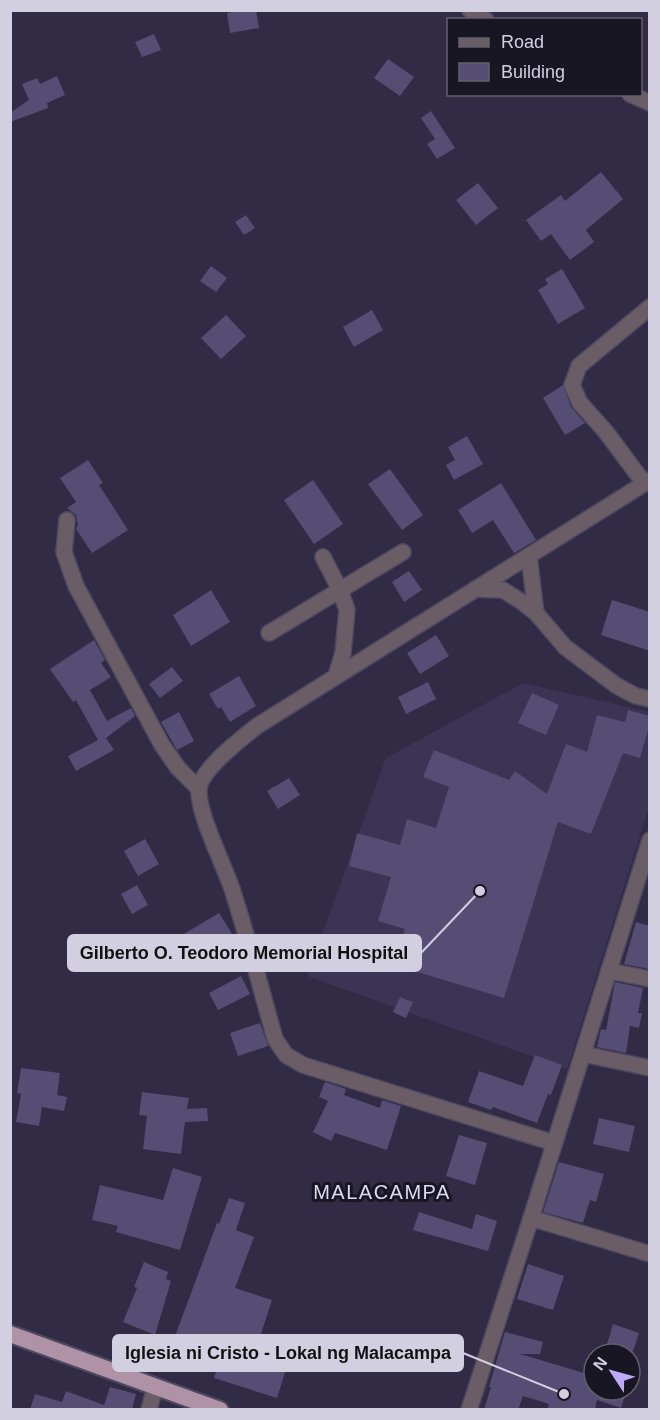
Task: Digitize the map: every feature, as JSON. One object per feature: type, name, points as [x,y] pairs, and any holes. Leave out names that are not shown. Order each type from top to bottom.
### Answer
[{"type":"highway","points":[[10,1334],[220,1410]]},
{"type":"street","points":[[470,10],[483,18]]},
{"type":"street","points":[[634,96],[650,104]]},
{"type":"street","points":[[554,1143],[303,1065],[286,1055],[275,1039],[232,889],[201,807],[199,789],[204,775],[240,739],[257,726],[647,482],[580,402],[572,385],[579,366],[650,307]]},
{"type":"street","points":[[67,520],[64,552],[76,586],[162,745],[178,768],[199,789]]},
{"type":"street","points":[[269,633],[403,552]]},
{"type":"street","points":[[529,556],[536,613]]},
{"type":"street","points":[[323,557],[340,590],[347,610],[343,653],[336,676]]},
{"type":"street","points":[[475,589],[503,590],[536,613],[565,647],[617,686],[636,696],[650,699]]},
{"type":"street","points":[[469,1410],[609,971],[642,891],[650,840]]},
{"type":"street","points":[[609,971],[650,979]]},
{"type":"street","points":[[583,1054],[650,1068]]},
{"type":"street","points":[[531,1218],[650,1254]]},
{"type":"street","points":[[149,1410],[155,1387]]},
{"type":"shaded area","points":[[523,683],[649,712],[649,807],[567,1069],[307,976],[386,758]]},
{"type":"building","points":[[256,10],[259,28],[230,33],[227,13]]},
{"type":"building","points":[[154,34],[161,50],[142,57],[135,42]]},
{"type":"building","points":[[388,59],[414,77],[400,96],[374,78]]},
{"type":"building","points":[[57,76],[65,95],[47,103],[48,108],[10,122],[10,113],[29,100],[22,84],[37,78],[40,84]]},
{"type":"building","points":[[431,111],[455,148],[437,159],[427,144],[435,139],[421,118]]},
{"type":"building","points":[[601,172],[623,199],[586,230],[594,242],[570,260],[551,234],[541,241],[526,220],[561,195],[565,201]]},
{"type":"building","points":[[478,183],[498,208],[476,225],[456,200]]},
{"type":"building","points":[[246,215],[255,228],[244,235],[235,222]]},
{"type":"building","points":[[211,266],[227,278],[216,292],[200,281]]},
{"type":"building","points":[[562,269],[585,308],[558,324],[538,290],[548,284],[545,279]]},
{"type":"building","points":[[372,310],[383,330],[354,347],[343,327]]},
{"type":"building","points":[[226,315],[246,336],[221,359],[201,338]]},
{"type":"building","points":[[563,385],[571,407],[585,423],[565,435],[543,398]]},
{"type":"building","points":[[467,436],[483,464],[454,480],[446,465],[455,460],[448,447]]},
{"type":"building","points":[[88,460],[103,483],[99,485],[128,530],[92,553],[76,529],[78,525],[76,515],[67,508],[76,502],[60,478]]},
{"type":"building","points":[[390,469],[423,515],[402,530],[368,484]]},
{"type":"building","points":[[313,480],[343,524],[314,544],[284,500]]},
{"type":"building","points":[[501,483],[536,540],[514,553],[493,520],[472,533],[458,510]]},
{"type":"building","points":[[409,571],[422,590],[404,602],[392,582]]},
{"type":"building","points":[[211,590],[230,622],[191,646],[173,615]]},
{"type":"building","points":[[612,600],[650,612],[650,651],[601,635]]},
{"type":"building","points":[[436,635],[449,656],[420,674],[407,653]]},
{"type":"building","points":[[94,640],[105,660],[101,663],[111,677],[90,690],[107,721],[131,708],[135,716],[106,738],[114,750],[76,771],[68,756],[98,740],[76,700],[73,702],[50,669]]},
{"type":"building","points":[[172,667],[183,681],[160,698],[149,684]]},
{"type":"building","points":[[239,676],[256,706],[230,722],[221,707],[218,709],[209,694]]},
{"type":"building","points":[[428,682],[436,699],[406,714],[398,697]]},
{"type":"building","points":[[532,693],[559,705],[546,735],[518,723]]},
{"type":"building","points":[[628,710],[650,716],[640,758],[623,753],[591,834],[558,822],[504,998],[394,965],[405,929],[378,921],[391,877],[349,866],[357,833],[400,845],[407,819],[436,828],[449,787],[423,777],[434,750],[509,780],[515,771],[547,794],[566,744],[587,752],[597,715],[625,722]]},
{"type":"building","points":[[179,712],[194,741],[177,750],[161,722]]},
{"type":"building","points":[[289,778],[300,795],[278,809],[267,791]]},
{"type":"building","points":[[145,839],[159,864],[138,876],[124,851]]},
{"type":"building","points":[[137,885],[148,905],[132,914],[121,894]]},
{"type":"building","points":[[219,913],[234,937],[192,962],[177,938]]},
{"type":"building","points":[[636,922],[650,926],[649,969],[624,964]]},
{"type":"building","points":[[241,976],[250,994],[218,1010],[209,993]]},
{"type":"building","points":[[615,982],[643,988],[638,1013],[642,1013],[639,1028],[630,1026],[626,1053],[597,1047],[601,1029],[606,1030]]},
{"type":"building","points":[[400,997],[413,1002],[406,1018],[393,1012]]},
{"type":"building","points":[[260,1023],[268,1046],[238,1056],[230,1033]]},
{"type":"building","points":[[535,1055],[562,1065],[537,1123],[493,1107],[491,1110],[468,1102],[479,1071],[523,1086]]},
{"type":"building","points":[[21,1068],[60,1073],[57,1095],[67,1097],[64,1111],[42,1107],[39,1126],[16,1122],[21,1094],[17,1093]]},
{"type":"building","points":[[325,1082],[346,1089],[344,1095],[380,1108],[382,1100],[401,1106],[387,1150],[335,1133],[331,1141],[313,1132],[328,1101],[319,1097]]},
{"type":"building","points":[[142,1092],[189,1098],[187,1109],[207,1108],[208,1121],[185,1122],[181,1154],[143,1149],[147,1116],[139,1115]]},
{"type":"building","points":[[599,1118],[635,1126],[629,1152],[593,1144]]},
{"type":"building","points":[[459,1135],[487,1143],[475,1185],[446,1176]]},
{"type":"building","points":[[559,1162],[604,1174],[596,1202],[590,1200],[583,1223],[543,1212]]},
{"type":"building","points":[[173,1168],[202,1177],[180,1250],[116,1232],[118,1226],[92,1220],[100,1185],[163,1200]]},
{"type":"building","points":[[229,1198],[245,1203],[236,1230],[254,1237],[235,1288],[272,1300],[254,1355],[287,1366],[277,1398],[214,1378],[221,1357],[174,1339],[217,1223],[219,1224]]},
{"type":"building","points":[[419,1212],[472,1229],[476,1214],[497,1221],[488,1251],[413,1230]]},
{"type":"building","points":[[144,1262],[168,1272],[166,1279],[171,1281],[155,1335],[123,1322],[137,1288],[134,1287]]},
{"type":"building","points":[[528,1264],[564,1276],[553,1310],[517,1299]]},
{"type":"building","points":[[613,1324],[639,1333],[636,1342],[608,1342]]},
{"type":"building","points":[[505,1332],[543,1342],[540,1354],[520,1354],[582,1372],[582,1402],[597,1402],[595,1410],[547,1410],[549,1404],[523,1396],[518,1410],[484,1410],[491,1387],[489,1387]]},
{"type":"building","points":[[110,1387],[136,1394],[132,1410],[30,1410],[35,1394],[62,1402],[66,1391],[104,1405]]},
{"type":"building","points":[[603,1402],[623,1402],[621,1408]]},
{"type":"place","name":"Gilberto O. Teodoro Memorial Hospital","points":[[480,891]]},
{"type":"place","name":"Iglesia ni Cristo - Lokal ng Malacampa","points":[[564,1394]]},
{"type":"district","name":"MALACAMPA","points":[[382,1192]]}]
